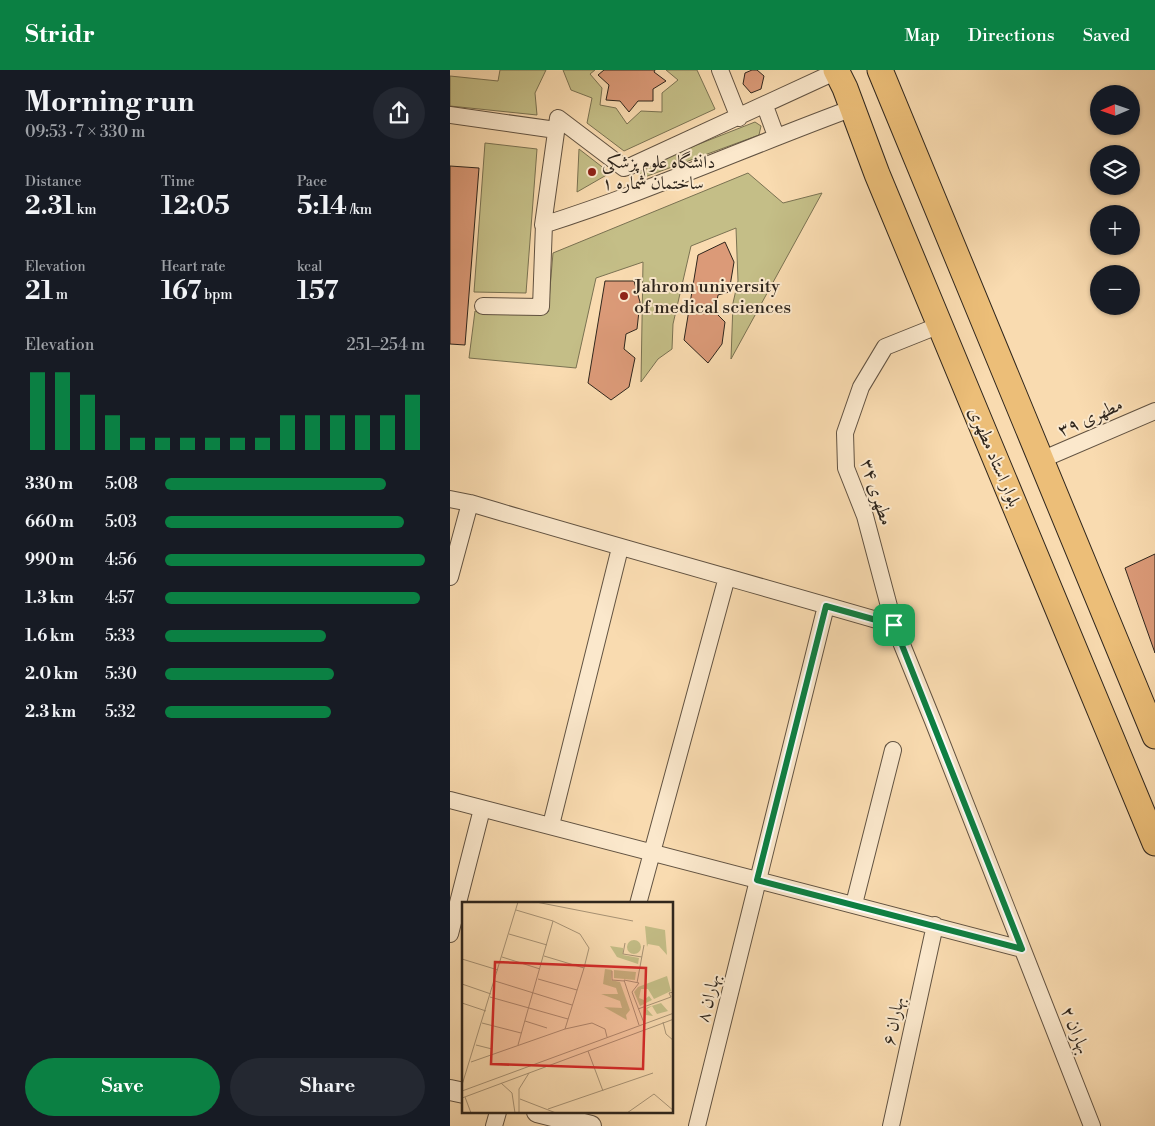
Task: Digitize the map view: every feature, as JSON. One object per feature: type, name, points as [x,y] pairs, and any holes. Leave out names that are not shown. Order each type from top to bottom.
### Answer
[{"type":"main road","points":[[843,84],[881,71],[1155,736]]},
{"type":"main road","name":"بلوار استاد مطهری","points":[[843,84],[877,174],[1155,843]]},
{"type":"street","points":[[720,70],[738,118]]},
{"type":"street","points":[[624,168],[765,106],[843,84]]},
{"type":"street","points":[[544,224],[632,193],[776,136],[843,84]]},
{"type":"street","points":[[765,106],[776,136]]},
{"type":"street","points":[[450,115],[556,130]]},
{"type":"street","points":[[484,306],[541,307],[543,225],[558,118],[624,168],[632,193]]},
{"type":"street","name":"مطهری ۳۴","points":[[940,325],[885,347],[861,387],[845,433],[846,468],[866,516],[894,625],[1022,949]]},
{"type":"street","name":"مطهری ۳۹","points":[[1041,460],[1155,411]]},
{"type":"street","points":[[450,499],[470,503],[620,548],[894,625]]},
{"type":"street","points":[[450,577],[470,503]]},
{"type":"street","points":[[551,826],[620,548]]},
{"type":"street","points":[[639,902],[727,577]]},
{"type":"street","name":"بهاران ۸","points":[[697,1126],[826,606]]},
{"type":"street","points":[[854,904],[893,750]]},
{"type":"street","points":[[450,800],[1022,949]]},
{"type":"street","points":[[450,934],[482,809]]},
{"type":"street","name":"بهاران ۶","points":[[891,1126],[935,925]]},
{"type":"street","name":"بهاران ۲","points":[[1022,949],[1092,1126]]},
{"type":"street","points":[[549,1114],[585,1120]]},
{"type":"shaded area","points":[[500,70],[546,70],[535,93],[537,115],[450,106],[450,76],[498,81]]},
{"type":"shaded area","points":[[563,70],[595,70],[590,74],[602,88],[600,105],[616,108],[627,124],[641,111],[662,112],[662,93],[678,80],[666,70],[697,70],[715,109],[624,151],[587,123],[592,98],[571,90]]},
{"type":"shaded area","points":[[755,122],[761,126],[759,135],[642,178],[638,168]]},
{"type":"shaded area","points":[[485,143],[537,149],[526,293],[474,292]]},
{"type":"shaded area","points":[[579,149],[610,173],[577,192]]},
{"type":"shaded area","points":[[748,173],[783,203],[822,193],[731,359],[733,303],[738,281],[736,228],[691,246],[673,324],[672,349],[658,359],[641,382],[643,262],[596,278],[576,368],[469,358],[475,311],[548,312],[553,253]]},
{"type":"building","points":[[604,70],[655,70],[654,72],[666,81],[653,89],[653,101],[638,101],[629,112],[620,101],[606,100],[609,85],[598,75]]},
{"type":"building","points":[[757,70],[764,76],[761,89],[751,93],[743,84],[745,73]]},
{"type":"building","points":[[450,166],[479,168],[465,345],[450,344]]},
{"type":"building","points":[[725,242],[734,262],[729,292],[718,295],[715,312],[725,322],[722,344],[708,363],[684,340],[698,255]]},
{"type":"building","points":[[605,281],[634,281],[640,302],[637,329],[626,334],[624,349],[635,358],[629,387],[611,400],[588,383]]},
{"type":"building","points":[[1155,554],[1155,653],[1125,568]]},
{"type":"place","name":"دانشگاه علوم پزشکی ساختمان شماره ۱","points":[[592,172]]},
{"type":"place","name":"Jahrom university of medical sciences","points":[[624,296]]},
{"type":"route","points":[[826,606],[894,625],[1022,949],[757,880],[826,606]]}]
